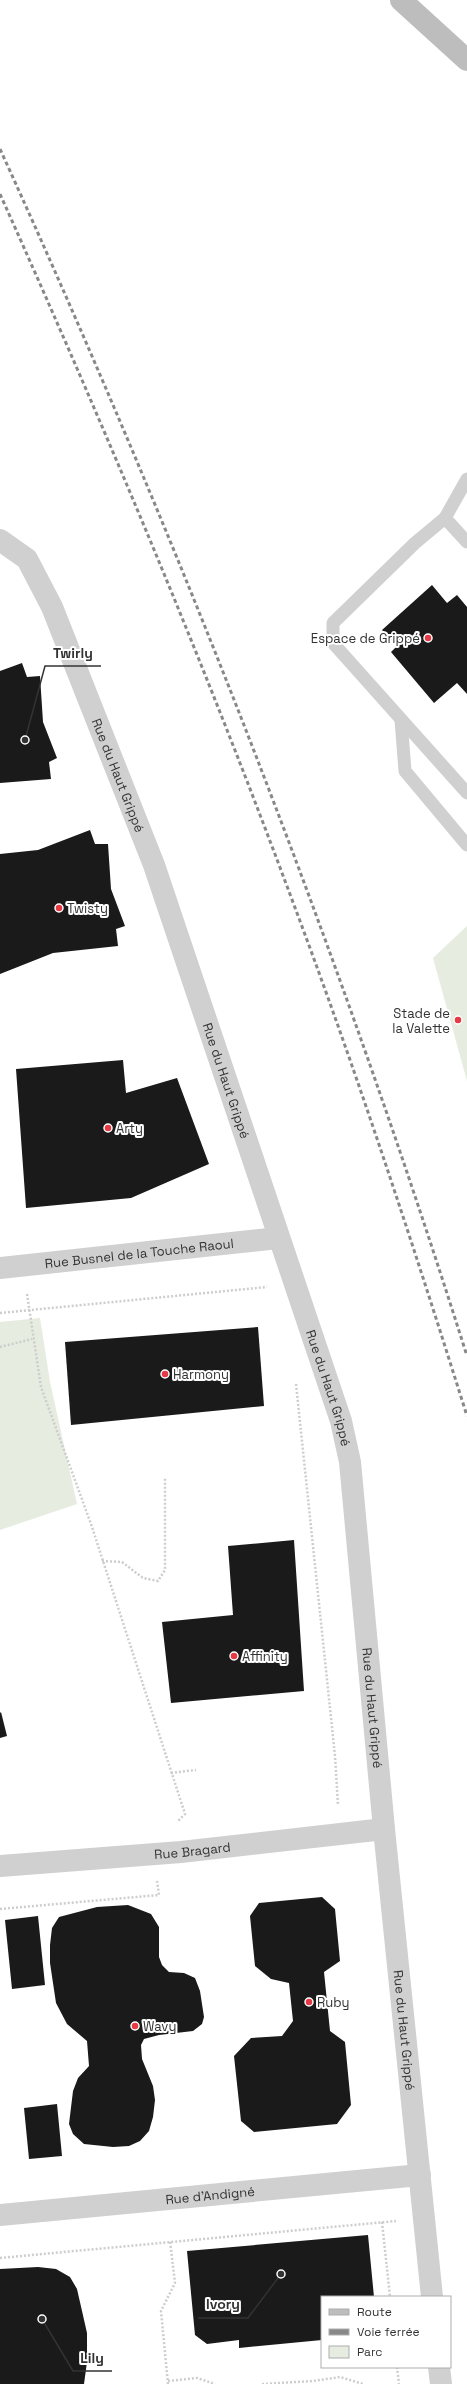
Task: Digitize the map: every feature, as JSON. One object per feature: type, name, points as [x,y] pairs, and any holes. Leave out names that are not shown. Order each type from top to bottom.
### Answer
[{"type":"street","points":[[401,0],[467,60]]},
{"type":"street","name":"Rue du Haut Grippé","points":[[0,540],[27,559],[56,616],[154,864],[278,1238],[341,1421],[350,1462],[384,1829],[432,2296]]},
{"type":"street","name":"Rue Busnel de la Touche Raoul","points":[[0,1268],[278,1238]]},
{"type":"street","name":"Rue Bragard","points":[[0,1866],[181,1852],[384,1829]]},
{"type":"street","name":"Rue d'Andigné","points":[[0,2215],[420,2176]]},
{"type":"street","points":[[439,2368],[441,2384]]},
{"type":"lane","points":[[467,479],[445,518],[415,542],[333,622],[333,643],[467,793]]},
{"type":"lane","points":[[445,518],[467,542]]},
{"type":"lane","points":[[401,720],[405,771],[467,846]]},
{"type":"path","points":[[252,1241],[268,1294]]},
{"type":"path","points":[[24,1265],[32,1339],[42,1388],[102,1561],[185,1814],[176,1824],[181,1852]]},
{"type":"path","points":[[0,1313],[266,1287],[293,1280]]},
{"type":"path","points":[[0,1347],[32,1339]]},
{"type":"path","points":[[294,1378],[335,1756],[339,1834]]},
{"type":"path","points":[[102,1561],[122,1562],[143,1578],[158,1581],[165,1570],[166,1477]]},
{"type":"path","points":[[171,1772],[196,1770]]},
{"type":"path","points":[[0,1909],[159,1895],[155,1854]]},
{"type":"path","points":[[0,2258],[424,2218]]},
{"type":"path","points":[[382,2222],[390,2296]]},
{"type":"path","points":[[170,2241],[175,2283],[161,2311],[168,2383],[197,2378],[215,2384]]},
{"type":"path","points":[[397,2368],[399,2384]]},
{"type":"path","points":[[262,2384],[313,2382],[340,2377],[363,2384]]},
{"type":"green space","name":"Stade de la Valette","points":[[467,926],[467,1081],[433,958]]},
{"type":"green space","points":[[40,1318],[50,1382],[77,1504],[0,1530],[0,1322]]},
{"type":"building","name":"Espace de Grippé","points":[[432,585],[447,603],[457,595],[467,607],[467,694],[457,683],[434,703],[391,652],[397,646],[382,630]]},
{"type":"building","points":[[22,663],[27,677],[40,676],[43,722],[57,758],[49,762],[51,779],[0,783],[0,671]]},
{"type":"building","name":"Twisty","points":[[90,830],[95,844],[108,844],[111,889],[125,926],[116,929],[118,946],[53,953],[0,974],[0,854],[38,850]]},
{"type":"building","name":"Arty","points":[[123,1060],[126,1093],[177,1078],[209,1164],[131,1198],[26,1208],[16,1069]]},
{"type":"building","name":"Harmony","points":[[258,1327],[264,1406],[71,1425],[65,1342]]},
{"type":"building","name":"Affinity","points":[[294,1540],[304,1691],[171,1703],[162,1622],[233,1615],[228,1546]]},
{"type":"building","points":[[1,1712],[7,1736],[0,1738],[0,1713]]},
{"type":"building","name":"Ruby","points":[[322,1897],[335,1909],[340,1961],[324,1972],[330,2031],[345,2042],[351,2105],[337,2124],[254,2132],[241,2121],[234,2056],[251,2038],[282,2036],[293,2021],[289,1983],[271,1979],[255,1966],[250,1916],[259,1903]]},
{"type":"building","name":"Wavy","points":[[128,1905],[151,1914],[159,1927],[159,1957],[162,1965],[169,1972],[184,1973],[195,1978],[200,1991],[204,2017],[202,2024],[193,2031],[159,2035],[144,2039],[141,2045],[142,2059],[153,2086],[155,2100],[153,2117],[149,2131],[140,2141],[129,2146],[113,2147],[84,2144],[73,2134],[69,2124],[73,2091],[78,2078],[89,2066],[87,2041],[67,2024],[56,2003],[50,1963],[52,1928],[59,1917],[97,1907]]},
{"type":"building","points":[[38,1916],[45,1985],[12,1989],[5,1920]]},
{"type":"building","points":[[57,2104],[62,2156],[29,2159],[24,2108]]},
{"type":"building","points":[[368,2235],[374,2296],[321,2296],[321,2340],[239,2348],[239,2340],[207,2344],[195,2335],[187,2251]]},
{"type":"building","points":[[38,2267],[56,2269],[70,2277],[77,2289],[87,2333],[87,2362],[84,2384],[0,2384],[0,2269]]},
{"type":"railway","points":[[0,149],[130,445],[252,745],[364,1049],[417,1202],[467,1356]]},
{"type":"railway","points":[[0,194],[78,370],[153,547],[190,636],[260,815],[362,1095],[467,1416]]},
{"type":"place","name":"Espace de Grippé","points":[[428,638]]},
{"type":"place","name":"Twirly","points":[[25,740]]},
{"type":"place","name":"Twisty","points":[[59,908]]},
{"type":"place","name":"Stade de la Valette","points":[[458,1020]]},
{"type":"place","name":"Arty","points":[[108,1128]]},
{"type":"place","name":"Harmony","points":[[165,1374]]},
{"type":"place","name":"Affinity","points":[[234,1656]]},
{"type":"place","name":"Ruby","points":[[309,2002]]},
{"type":"place","name":"Wavy","points":[[135,2026]]},
{"type":"place","name":"Ivory","points":[[281,2274]]},
{"type":"place","name":"Lily","points":[[42,2319]]}]
